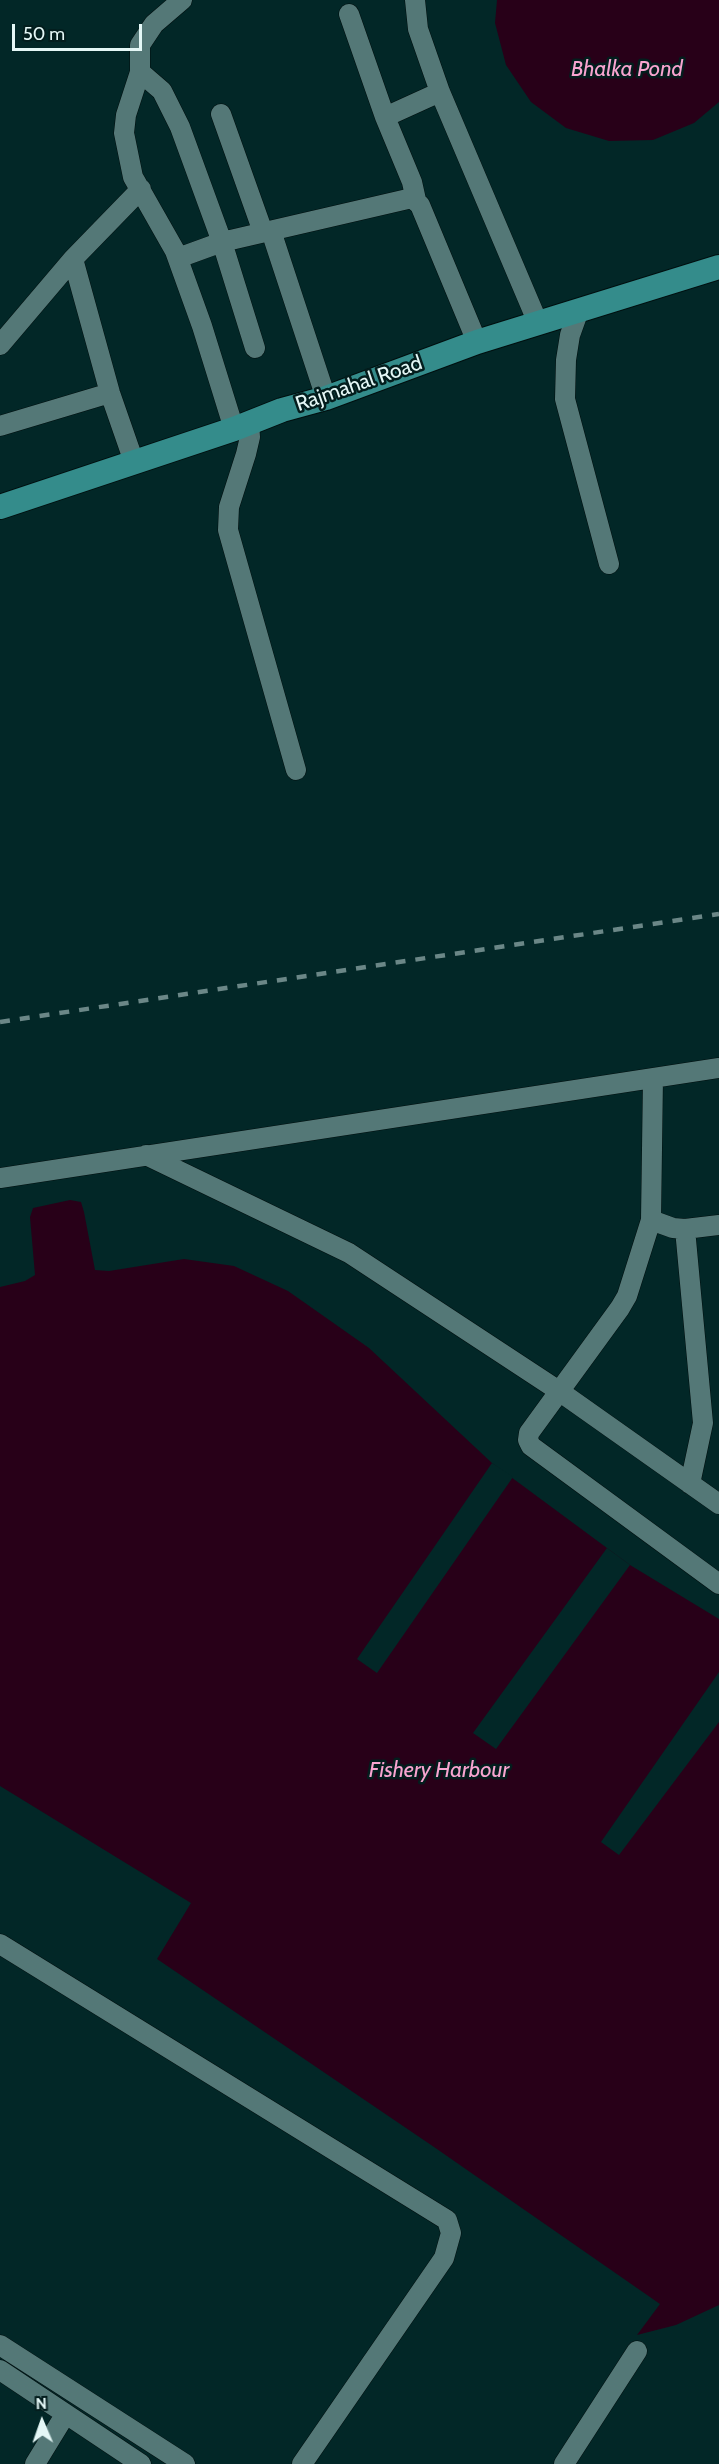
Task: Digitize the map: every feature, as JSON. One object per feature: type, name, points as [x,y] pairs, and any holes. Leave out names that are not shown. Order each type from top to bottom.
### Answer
[{"type":"main road","name":"Rajmahal Road","points":[[0,507],[282,410],[326,398],[477,342],[719,267]]},
{"type":"street","points":[[182,0],[154,24],[143,39],[139,56],[140,72],[126,114],[124,134],[133,177],[178,258],[241,426],[250,437],[229,507],[228,530],[296,770]]},
{"type":"street","points":[[416,0],[418,29],[440,92],[538,323]]},
{"type":"street","points":[[349,14],[385,117],[412,182],[416,200],[477,342]]},
{"type":"street","points":[[140,72],[162,91],[171,109],[222,242],[255,348]]},
{"type":"street","points":[[385,117],[440,92]]},
{"type":"street","points":[[221,114],[267,232],[326,398]]},
{"type":"street","points":[[0,345],[73,259],[141,189]]},
{"type":"street","points":[[178,258],[222,242],[403,199],[416,200]]},
{"type":"street","points":[[73,259],[110,393],[134,462]]},
{"type":"street","points":[[579,310],[567,352],[565,399],[609,564]]},
{"type":"street","points":[[0,426],[110,393]]},
{"type":"street","points":[[0,1178],[719,1068]]},
{"type":"street","points":[[653,1078],[651,1220],[627,1296],[530,1433],[528,1440],[531,1446],[719,1584]]},
{"type":"street","points":[[146,1155],[349,1253],[559,1391],[719,1504]]},
{"type":"street","points":[[651,1220],[673,1228],[685,1229],[719,1225]]},
{"type":"street","points":[[685,1229],[703,1423],[690,1484]]},
{"type":"street","points":[[0,1944],[447,2220],[451,2233],[444,2258],[302,2464]]},
{"type":"street","points":[[0,2344],[185,2464]]},
{"type":"street","points":[[564,2464],[637,2351]]},
{"type":"street","points":[[2,2377],[141,2464]]},
{"type":"street","points":[[35,2464],[65,2415]]},
{"type":"water","name":"Bhalka Pond","points":[[497,0],[719,0],[719,102],[694,123],[653,140],[609,141],[566,128],[531,102],[506,65],[495,23]]},
{"type":"water","name":"Fishery Harbour","points":[[70,1200],[81,1202],[95,1270],[109,1271],[184,1259],[234,1266],[288,1291],[369,1348],[492,1463],[630,1565],[719,1619],[719,2305],[676,2325],[637,2335],[660,2304],[157,1959],[191,1903],[0,1786],[0,1287],[25,1281],[35,1275],[30,1217],[33,1208]]},
{"type":"pier","points":[[492,1463],[513,1477],[377,1673],[357,1659]]},
{"type":"pier","points":[[607,1548],[630,1565],[496,1749],[473,1733]]},
{"type":"pier","points":[[719,1672],[719,1722],[619,1855],[601,1842]]},
{"type":"railway","points":[[0,1022],[719,914]]}]
